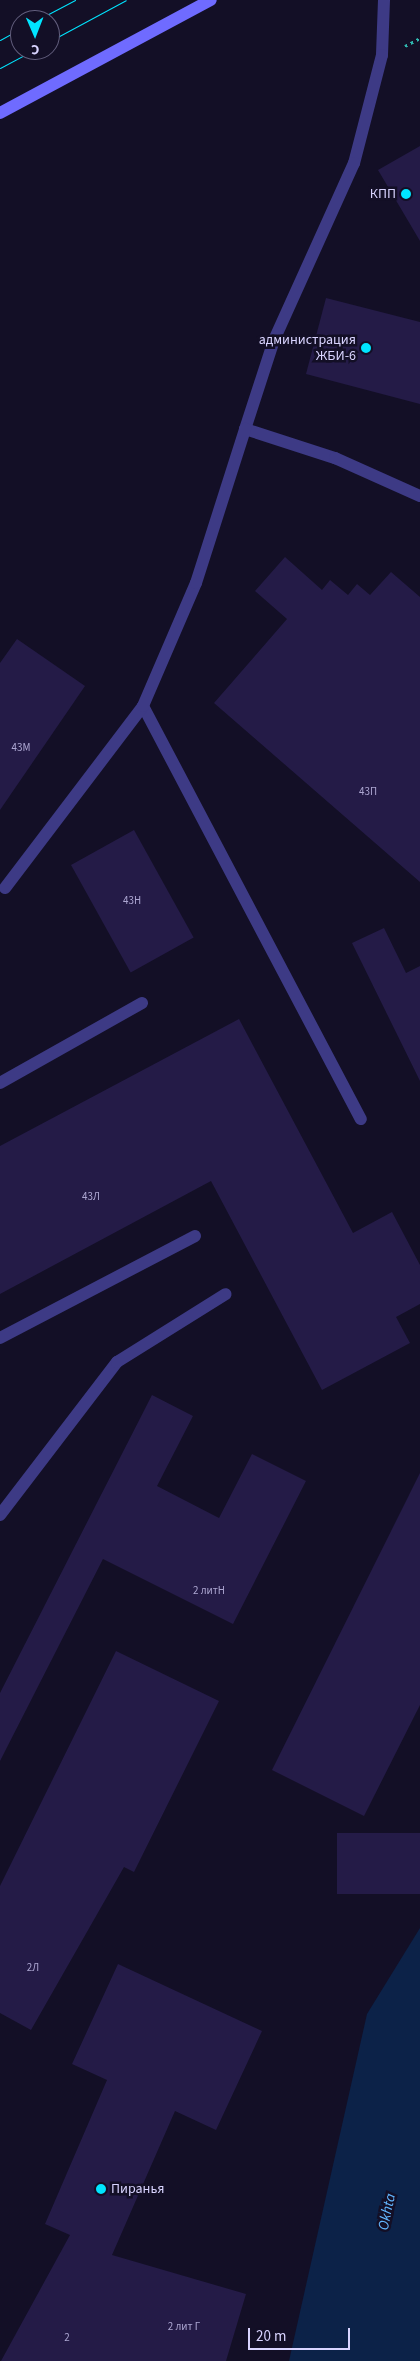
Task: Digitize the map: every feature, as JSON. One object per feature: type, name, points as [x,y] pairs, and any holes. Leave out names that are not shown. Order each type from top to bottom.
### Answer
[{"type":"main road","points":[[0,113],[211,0]]},
{"type":"lane","points":[[5,888],[143,706],[196,583],[274,340],[354,163],[382,54],[384,0]]},
{"type":"lane","points":[[246,429],[335,458],[420,496]]},
{"type":"lane","points":[[143,706],[361,1119]]},
{"type":"lane","points":[[0,1083],[142,1003]]},
{"type":"lane","points":[[0,1338],[195,1236]]},
{"type":"lane","points":[[0,1515],[117,1362],[226,1294]]},
{"type":"water","name":"Okhta","points":[[420,1928],[420,2361],[289,2361],[367,2014]]},
{"type":"building","name":"КПП","points":[[420,146],[420,241],[378,170]]},
{"type":"building","name":"администрация ЖБИ-6","points":[[326,298],[420,322],[420,404],[306,374]]},
{"type":"building","points":[[285,557],[322,590],[330,580],[348,595],[357,584],[370,595],[391,572],[420,597],[420,882],[214,703],[287,619],[255,591]]},
{"type":"building","points":[[17,639],[85,686],[0,810],[0,663]]},
{"type":"building","points":[[134,830],[194,938],[131,972],[71,865]]},
{"type":"building","points":[[384,928],[406,973],[420,966],[420,1081],[352,943]]},
{"type":"building","points":[[239,1019],[353,1233],[392,1212],[420,1265],[420,1304],[396,1317],[410,1343],[322,1390],[211,1181],[0,1294],[0,1146]]},
{"type":"building","points":[[152,1395],[193,1416],[157,1486],[219,1518],[252,1454],[306,1481],[233,1624],[103,1559],[0,1761],[0,1693]]},
{"type":"building","points":[[420,1473],[420,1705],[364,1816],[272,1770]]},
{"type":"building","points":[[116,1651],[219,1701],[134,1872],[124,1867],[31,2030],[0,2013],[0,1886]]},
{"type":"building","points":[[337,1833],[420,1833],[420,1894],[337,1894]]},
{"type":"building","points":[[118,1964],[262,2031],[216,2130],[175,2111],[112,2255],[246,2294],[226,2361],[1,2361],[70,2235],[45,2224],[107,2080],[72,2064]]},
{"type":"tram line","points":[[56,10],[75,0]]},
{"type":"tram line","points":[[60,36],[126,0]]},
{"type":"tram line","points":[[0,40],[10,34]]},
{"type":"tram line","points":[[0,68],[15,60]]},
{"type":"place","name":"КПП","points":[[406,194]]},
{"type":"place","name":"администрация ЖБИ-6","points":[[366,348]]},
{"type":"place","name":"Пиранья","points":[[101,2189]]}]
